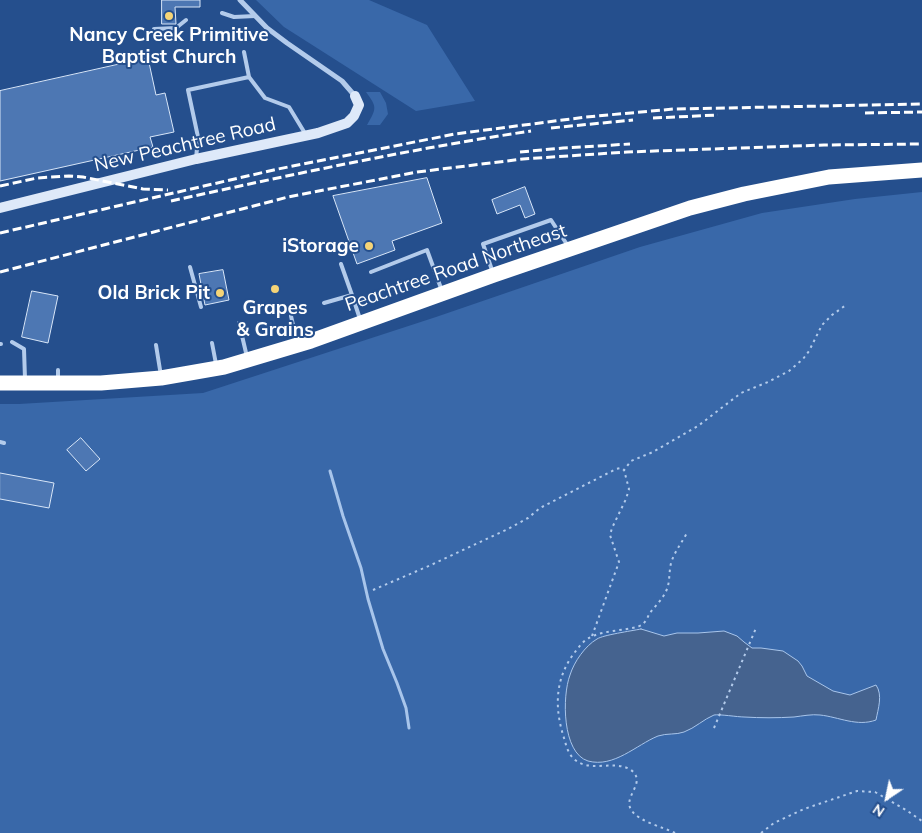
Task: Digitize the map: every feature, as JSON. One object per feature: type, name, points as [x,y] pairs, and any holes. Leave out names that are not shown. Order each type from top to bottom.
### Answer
[{"type":"highway","name":"Peachtree Road Northeast","points":[[0,383],[25,384],[58,376],[101,383],[162,378],[217,368],[298,345],[690,208],[744,194],[829,177],[922,170]]},
{"type":"street","points":[[240,0],[267,28],[342,80],[355,96]]},
{"type":"street","name":"New Peachtree Road","points":[[0,208],[196,160],[318,133],[347,123],[354,116],[359,105],[355,96]]},
{"type":"lane","points":[[222,13],[234,18],[255,16]]},
{"type":"lane","points":[[154,30],[176,28],[186,20]]},
{"type":"lane","points":[[244,52],[249,77],[265,98],[289,107],[306,135]]},
{"type":"lane","points":[[196,160],[198,137],[188,90],[249,77]]},
{"type":"lane","points":[[494,275],[483,244],[551,220],[570,249]]},
{"type":"lane","points":[[371,272],[426,250],[443,293]]},
{"type":"lane","points":[[341,264],[361,323]]},
{"type":"lane","points":[[190,267],[201,307]]},
{"type":"lane","points":[[324,303],[352,294]]},
{"type":"lane","points":[[291,316],[298,345]]},
{"type":"lane","points":[[239,323],[248,360]]},
{"type":"lane","points":[[12,342],[24,349],[25,384]]},
{"type":"lane","points":[[212,343],[217,368]]},
{"type":"lane","points":[[156,345],[162,378]]},
{"type":"path","points":[[624,470],[631,462],[653,452],[698,426],[741,393],[789,371],[804,359],[822,325],[846,305]]},
{"type":"path","points":[[373,590],[508,530],[540,508],[616,468],[624,470]]},
{"type":"path","points":[[592,636],[619,562],[610,536],[629,489],[624,470]]},
{"type":"path","points":[[675,833],[644,820],[632,812],[629,806],[629,799],[638,781],[632,771],[624,767],[580,764],[573,759],[568,751],[560,726],[557,695],[561,676],[570,658],[588,639],[599,633],[632,628],[644,624],[666,593],[672,560],[686,533]]},
{"type":"path","points":[[714,728],[756,628]]},
{"type":"path","points":[[761,833],[774,823],[804,809],[857,791],[875,792],[922,821]]},
{"type":"shaded area","points":[[256,0],[369,0],[427,25],[475,101],[416,111],[284,27]]},
{"type":"shaded area","points":[[366,92],[380,92],[386,103],[388,114],[380,125],[367,125],[373,115],[374,105]]},
{"type":"shaded area","points":[[922,192],[922,833],[0,833],[0,404],[203,393],[436,317],[640,247],[762,213],[855,199]]},
{"type":"shaded area","points":[[641,629],[664,636],[677,633],[724,631],[737,636],[752,648],[783,651],[798,661],[807,676],[833,691],[850,695],[876,685],[880,698],[876,720],[855,722],[817,715],[769,718],[714,715],[684,732],[658,736],[616,759],[598,762],[588,761],[579,756],[573,747],[566,723],[567,684],[572,670],[584,650],[597,639]]},
{"type":"building","name":"Nancy Creek Primitive Baptist Church","points":[[162,0],[200,0],[200,7],[175,7],[176,24],[162,24]]},
{"type":"building","points":[[148,58],[156,95],[165,93],[174,132],[150,137],[153,147],[0,181],[0,91]]},
{"type":"building","points":[[427,178],[442,223],[392,241],[395,250],[357,264],[333,196]]},
{"type":"building","points":[[525,187],[535,214],[525,218],[520,205],[497,214],[492,200]]},
{"type":"building","points":[[223,270],[229,300],[205,305],[199,274]]},
{"type":"building","points":[[32,291],[58,296],[48,343],[22,337]]},
{"type":"building","points":[[81,438],[100,459],[86,471],[67,450]]},
{"type":"building","points":[[0,473],[54,483],[49,508],[0,499]]},
{"type":"waterway","points":[[330,471],[361,568],[383,649],[406,708],[409,728]]},
{"type":"railway","points":[[0,233],[278,169],[455,134],[586,117],[674,109],[922,104]]},
{"type":"railway","points":[[865,113],[922,112]]},
{"type":"railway","points":[[653,118],[718,115]]},
{"type":"railway","points":[[551,128],[633,120]]},
{"type":"railway","points":[[171,201],[395,154],[531,131]]},
{"type":"railway","points":[[520,152],[630,144]]},
{"type":"railway","points":[[0,272],[288,197],[417,172],[523,159],[627,152],[824,145],[922,144]]},
{"type":"railway","points":[[0,186],[37,178],[69,176],[143,189],[168,190]]},
{"type":"place","name":"Nancy Creek Primitive Baptist Church","points":[[169,16]]},
{"type":"place","name":"iStorage","points":[[369,246]]},
{"type":"place","name":"Grapes & Grains","points":[[275,289]]},
{"type":"place","name":"Old Brick Pit","points":[[220,293]]}]
